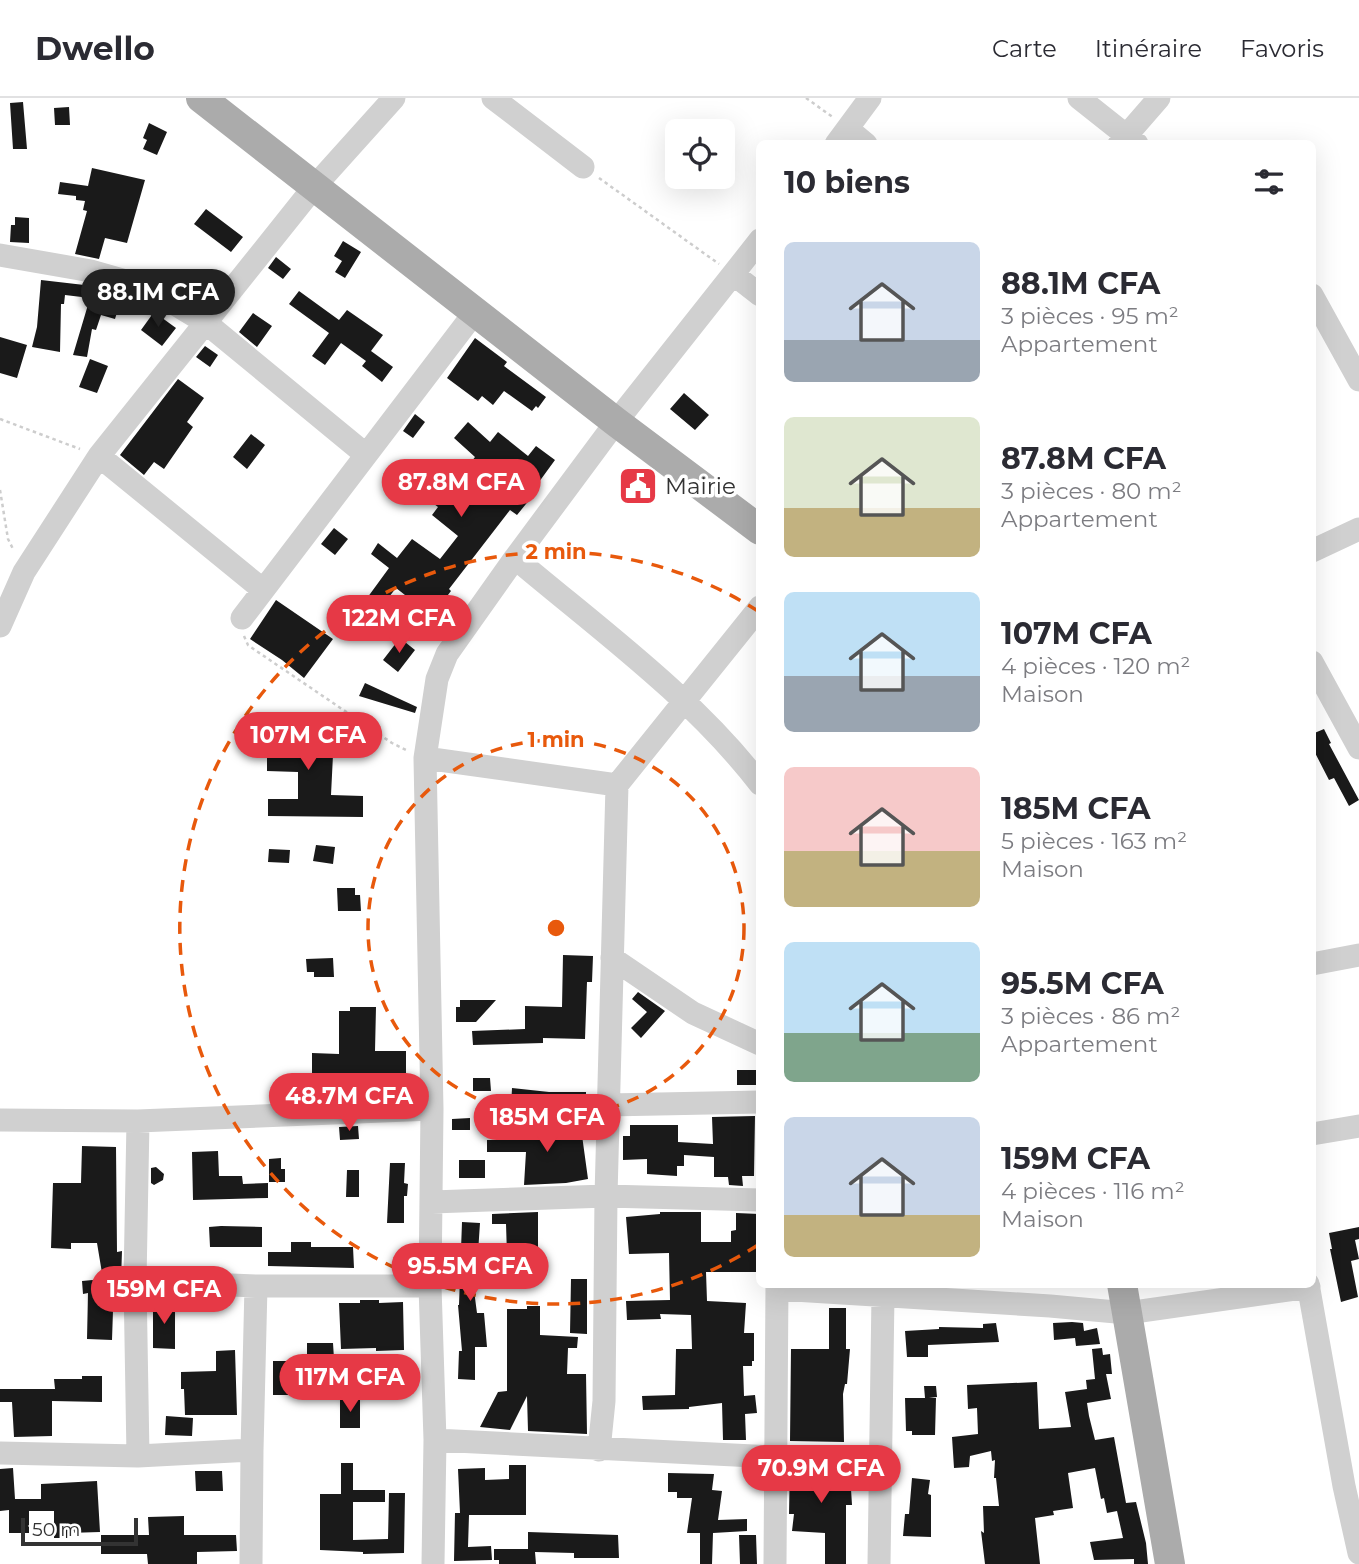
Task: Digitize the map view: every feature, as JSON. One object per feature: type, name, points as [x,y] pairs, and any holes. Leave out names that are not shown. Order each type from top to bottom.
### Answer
[{"type":"main road","points":[[201,98],[616,422],[756,527]]},
{"type":"main road","points":[[1125,1299],[1170,1564]]},
{"type":"street","points":[[0,625],[24,572],[99,456],[314,187],[394,98]]},
{"type":"street","points":[[492,98],[583,167]]},
{"type":"street","points":[[842,136],[870,98]]},
{"type":"street","points":[[1079,98],[1127,140]]},
{"type":"street","points":[[1129,140],[1159,98]]},
{"type":"street","points":[[433,1564],[435,1440],[430,1286],[432,1109],[425,758],[437,679],[447,654],[515,558],[616,422],[756,245]]},
{"type":"street","points":[[0,255],[78,269],[133,283],[206,323],[365,454]]},
{"type":"street","points":[[733,274],[756,292]]},
{"type":"street","points":[[1316,302],[1359,380]]},
{"type":"street","points":[[242,618],[475,312]]},
{"type":"street","points":[[99,456],[262,589]]},
{"type":"street","points":[[1316,549],[1359,529]]},
{"type":"street","points":[[515,558],[684,700],[742,761],[756,780]]},
{"type":"street","points":[[599,1450],[604,1401],[606,1196],[617,785],[756,612]]},
{"type":"street","points":[[1316,669],[1359,748]]},
{"type":"street","points":[[425,758],[617,785]]},
{"type":"street","points":[[1316,963],[1359,955]]},
{"type":"street","points":[[612,958],[693,1013],[756,1042]]},
{"type":"street","points":[[608,1105],[756,1102]]},
{"type":"street","points":[[0,1120],[138,1121],[432,1109]]},
{"type":"street","points":[[138,1121],[135,1281],[138,1456]]},
{"type":"street","points":[[1316,1133],[1359,1126]]},
{"type":"street","points":[[432,1202],[606,1196],[756,1200]]},
{"type":"street","points":[[135,1281],[256,1286],[430,1286]]},
{"type":"street","points":[[251,1564],[256,1286]]},
{"type":"street","points":[[775,1564],[777,1288]]},
{"type":"street","points":[[789,1288],[883,1296],[1125,1299],[1280,1288]]},
{"type":"street","points":[[1308,1288],[1351,1482],[1359,1553]]},
{"type":"street","points":[[879,1564],[883,1296]]},
{"type":"street","points":[[435,1440],[775,1457]]},
{"type":"street","points":[[0,1453],[138,1456],[252,1450]]},
{"type":"path","points":[[806,98],[842,136]]},
{"type":"path","points":[[583,167],[733,274]]},
{"type":"path","points":[[0,419],[99,456]]},
{"type":"path","points":[[0,490],[8,539],[24,572]]},
{"type":"path","points":[[242,618],[241,626],[248,645],[392,743],[425,758]]},
{"type":"building","points":[[23,102],[27,149],[13,149],[10,103]]},
{"type":"building","points":[[69,107],[70,125],[55,125],[54,108]]},
{"type":"building","points":[[149,123],[167,132],[157,155],[143,149],[147,140],[143,138]]},
{"type":"building","points":[[92,168],[145,180],[127,243],[105,238],[99,259],[75,254],[87,211],[83,210],[85,201],[76,200],[76,196],[58,194],[60,182],[88,186]]},
{"type":"building","points":[[206,209],[243,237],[231,252],[194,224]]},
{"type":"building","points":[[15,217],[29,218],[29,243],[10,242],[11,225],[15,225]]},
{"type":"building","points":[[343,241],[361,252],[345,278],[335,272],[342,261],[334,256]]},
{"type":"building","points":[[276,257],[291,269],[283,279],[268,268]]},
{"type":"building","points":[[41,280],[93,286],[122,296],[115,319],[101,315],[96,330],[92,329],[87,357],[73,355],[90,298],[65,295],[64,304],[61,304],[60,352],[32,347],[37,327]]},
{"type":"building","points":[[299,291],[339,320],[347,310],[383,335],[371,351],[393,367],[382,382],[362,366],[366,361],[341,343],[325,365],[312,356],[329,333],[289,304]]},
{"type":"building","points":[[154,312],[176,328],[162,346],[141,330]]},
{"type":"building","points":[[253,313],[272,326],[257,347],[239,332]]},
{"type":"building","points":[[0,337],[27,345],[17,378],[0,373]]},
{"type":"building","points":[[475,338],[507,362],[504,366],[546,397],[538,408],[536,406],[532,411],[504,391],[493,405],[482,396],[478,401],[447,378]]},
{"type":"building","points":[[205,346],[218,355],[210,367],[196,357]]},
{"type":"building","points":[[90,359],[108,366],[97,393],[79,387]]},
{"type":"building","points":[[178,379],[204,398],[187,422],[193,427],[164,469],[154,462],[144,475],[120,455]]},
{"type":"building","points":[[684,393],[709,415],[695,430],[670,409]]},
{"type":"building","points":[[415,414],[425,422],[413,438],[403,431]]},
{"type":"building","points":[[468,422],[490,442],[498,432],[528,456],[536,446],[555,460],[528,497],[530,499],[517,515],[510,510],[449,589],[451,591],[428,621],[419,614],[423,609],[396,588],[375,615],[362,605],[389,568],[371,554],[378,543],[397,558],[412,539],[440,559],[458,536],[432,515],[438,507],[414,489],[423,478],[428,482],[435,472],[454,484],[475,457],[454,438]]},
{"type":"building","points":[[251,434],[265,445],[247,469],[233,457]]},
{"type":"building","points":[[334,528],[348,539],[335,555],[321,544]]},
{"type":"building","points":[[276,600],[333,639],[304,678],[250,639]]},
{"type":"building","points":[[400,638],[415,650],[398,672],[383,660]]},
{"type":"building","points":[[365,683],[417,707],[415,713],[359,696]]},
{"type":"building","points":[[299,717],[320,719],[321,735],[334,735],[331,795],[363,796],[363,817],[268,816],[268,799],[298,799],[298,772],[267,771],[267,725],[299,725]]},
{"type":"building","points":[[1324,729],[1331,743],[1329,744],[1359,800],[1349,806],[1334,778],[1329,780],[1316,755],[1316,732]]},
{"type":"building","points":[[316,845],[335,847],[333,864],[313,861]]},
{"type":"building","points":[[269,849],[290,850],[289,863],[268,862]]},
{"type":"building","points":[[337,888],[355,888],[355,895],[360,895],[361,911],[338,911]]},
{"type":"building","points":[[563,955],[593,956],[592,982],[587,982],[585,1039],[543,1038],[543,1043],[473,1045],[472,1031],[525,1029],[525,1006],[562,1007]]},
{"type":"building","points":[[333,958],[334,977],[314,977],[314,972],[307,972],[306,959]]},
{"type":"building","points":[[638,992],[665,1011],[641,1038],[631,1028],[647,1012],[632,999]]},
{"type":"building","points":[[460,1000],[496,1000],[476,1022],[456,1022],[456,1007],[460,1007]]},
{"type":"building","points":[[350,1007],[376,1007],[375,1051],[406,1051],[406,1096],[291,1097],[291,1083],[312,1082],[312,1053],[339,1054],[339,1011],[350,1011]]},
{"type":"building","points":[[737,1070],[756,1070],[756,1085],[737,1085]]},
{"type":"building","points":[[473,1078],[490,1078],[491,1091],[473,1091]]},
{"type":"building","points":[[512,1088],[586,1092],[586,1115],[511,1108]]},
{"type":"building","points":[[755,1116],[754,1176],[742,1176],[743,1186],[729,1185],[728,1177],[714,1177],[714,1157],[684,1155],[684,1166],[677,1166],[677,1176],[647,1174],[647,1159],[623,1160],[623,1136],[630,1136],[630,1125],[678,1125],[678,1142],[713,1144],[712,1117]]},
{"type":"building","points":[[470,1118],[470,1130],[452,1130],[452,1119]]},
{"type":"building","points":[[358,1126],[359,1139],[340,1140],[339,1127]]},
{"type":"building","points":[[581,1128],[588,1179],[524,1185],[526,1152],[487,1152],[487,1140],[507,1140],[506,1130]]},
{"type":"building","points":[[82,1146],[116,1147],[117,1252],[122,1251],[121,1280],[114,1281],[112,1340],[87,1339],[88,1293],[83,1294],[82,1281],[103,1279],[97,1243],[71,1243],[71,1249],[51,1248],[53,1183],[81,1183]]},
{"type":"building","points":[[218,1151],[219,1176],[242,1176],[243,1184],[268,1183],[268,1198],[193,1200],[192,1152]]},
{"type":"building","points":[[281,1158],[281,1169],[285,1169],[285,1182],[269,1182],[269,1159]]},
{"type":"building","points":[[459,1160],[485,1160],[485,1178],[459,1178]]},
{"type":"building","points":[[390,1163],[405,1163],[404,1183],[408,1184],[407,1196],[404,1196],[404,1223],[387,1223]]},
{"type":"building","points":[[156,1167],[164,1174],[163,1180],[154,1185],[151,1183],[151,1168]]},
{"type":"building","points":[[347,1170],[359,1170],[359,1197],[346,1197]]},
{"type":"building","points":[[538,1212],[538,1255],[507,1255],[506,1224],[492,1224],[492,1214]]},
{"type":"building","points":[[701,1212],[701,1242],[731,1242],[731,1231],[736,1230],[736,1213],[756,1214],[756,1272],[706,1272],[707,1301],[746,1303],[744,1333],[754,1333],[754,1361],[752,1366],[743,1366],[744,1396],[755,1395],[757,1413],[745,1414],[746,1440],[723,1440],[722,1403],[689,1409],[643,1410],[642,1396],[675,1395],[676,1349],[692,1349],[691,1315],[660,1314],[661,1319],[627,1320],[626,1301],[670,1300],[669,1253],[629,1254],[626,1217]]},
{"type":"building","points":[[462,1222],[480,1223],[475,1298],[477,1313],[484,1313],[487,1347],[475,1347],[475,1380],[458,1379],[459,1351],[462,1351],[458,1305]]},
{"type":"building","points":[[209,1227],[262,1227],[262,1247],[210,1247]]},
{"type":"building","points":[[1359,1227],[1359,1239],[1355,1240],[1359,1259],[1351,1261],[1358,1297],[1341,1302],[1329,1233]]},
{"type":"building","points":[[291,1242],[311,1242],[311,1247],[353,1247],[354,1268],[268,1266],[268,1252],[291,1252]]},
{"type":"building","points":[[571,1279],[587,1279],[587,1334],[570,1333]]},
{"type":"building","points":[[360,1300],[379,1300],[379,1303],[403,1302],[404,1350],[341,1349],[339,1303],[360,1303]]},
{"type":"building","points":[[153,1301],[165,1301],[165,1305],[175,1305],[175,1349],[153,1348]]},
{"type":"building","points":[[527,1306],[540,1306],[540,1335],[578,1337],[577,1348],[568,1348],[567,1374],[586,1374],[587,1434],[528,1431],[527,1396],[510,1430],[480,1427],[498,1392],[507,1391],[507,1309],[527,1309]]},
{"type":"building","points":[[829,1308],[846,1308],[846,1349],[850,1349],[847,1384],[843,1394],[844,1442],[790,1441],[791,1349],[829,1349]]},
{"type":"building","points":[[996,1323],[999,1342],[928,1345],[928,1357],[907,1357],[905,1331],[939,1327],[983,1328],[983,1324]]},
{"type":"building","points":[[1053,1323],[1083,1323],[1084,1331],[1097,1328],[1100,1344],[1076,1346],[1075,1338],[1054,1340]]},
{"type":"building","points":[[307,1343],[333,1343],[335,1375],[287,1378],[288,1395],[273,1395],[273,1361],[301,1361],[301,1356],[307,1356]]},
{"type":"building","points":[[1102,1348],[1103,1355],[1110,1354],[1112,1374],[1106,1374],[1111,1399],[1087,1403],[1089,1416],[1095,1440],[1114,1437],[1126,1503],[1136,1502],[1148,1564],[1134,1564],[1134,1559],[1094,1560],[1090,1542],[1123,1538],[1117,1511],[1107,1513],[1104,1498],[1101,1499],[1095,1468],[1068,1473],[1073,1508],[1053,1511],[1054,1515],[1035,1518],[1040,1564],[985,1564],[981,1531],[984,1533],[983,1506],[999,1506],[994,1478],[995,1460],[992,1461],[991,1451],[970,1456],[969,1467],[954,1468],[952,1437],[978,1434],[977,1408],[968,1409],[967,1385],[1037,1382],[1039,1429],[1071,1427],[1065,1392],[1087,1389],[1086,1380],[1095,1379],[1092,1349]]},
{"type":"building","points":[[235,1350],[237,1415],[185,1415],[181,1372],[216,1371],[216,1351]]},
{"type":"building","points":[[82,1376],[102,1376],[102,1402],[52,1401],[52,1436],[14,1437],[12,1402],[0,1402],[0,1389],[55,1389],[54,1379],[82,1379]]},
{"type":"building","points":[[924,1386],[936,1386],[937,1397],[929,1398],[936,1398],[935,1435],[912,1435],[912,1431],[906,1431],[905,1398],[925,1398]]},
{"type":"building","points":[[340,1399],[360,1399],[360,1428],[340,1428]]},
{"type":"building","points":[[166,1416],[193,1418],[192,1436],[165,1435]]},
{"type":"building","points":[[790,1462],[845,1466],[844,1489],[851,1489],[852,1505],[846,1505],[846,1564],[825,1564],[825,1533],[792,1531],[794,1514],[789,1514]]},
{"type":"building","points":[[341,1463],[353,1463],[353,1490],[385,1490],[385,1502],[353,1502],[353,1540],[388,1539],[389,1493],[405,1493],[404,1553],[363,1554],[320,1550],[320,1494],[341,1494]]},
{"type":"building","points":[[509,1465],[526,1465],[526,1515],[469,1515],[468,1547],[491,1546],[492,1560],[454,1561],[455,1513],[460,1513],[458,1469],[485,1468],[485,1480],[509,1479]]},
{"type":"building","points":[[13,1468],[15,1499],[41,1499],[41,1484],[97,1481],[100,1532],[68,1533],[68,1538],[54,1538],[54,1511],[29,1511],[29,1533],[9,1533],[9,1510],[0,1511],[0,1469]]},
{"type":"building","points":[[195,1471],[222,1471],[223,1491],[196,1491]]},
{"type":"building","points":[[668,1473],[714,1474],[712,1490],[722,1491],[718,1520],[747,1519],[747,1531],[713,1533],[712,1564],[700,1564],[700,1533],[687,1533],[692,1498],[677,1498],[677,1492],[668,1492]]},
{"type":"building","points":[[912,1478],[930,1480],[928,1494],[931,1495],[931,1537],[903,1536],[905,1514],[909,1514]]},
{"type":"building","points":[[184,1516],[184,1535],[236,1535],[237,1551],[197,1552],[197,1564],[148,1564],[147,1554],[101,1554],[101,1535],[149,1535],[148,1517]]},
{"type":"building","points":[[528,1532],[618,1535],[619,1558],[574,1558],[574,1553],[535,1552],[536,1564],[499,1564],[499,1560],[494,1560],[494,1549],[528,1549]]},
{"type":"building","points":[[739,1535],[756,1535],[757,1564],[740,1564]]},
{"type":"place","name":"Mairie","points":[[638,486]]}]
